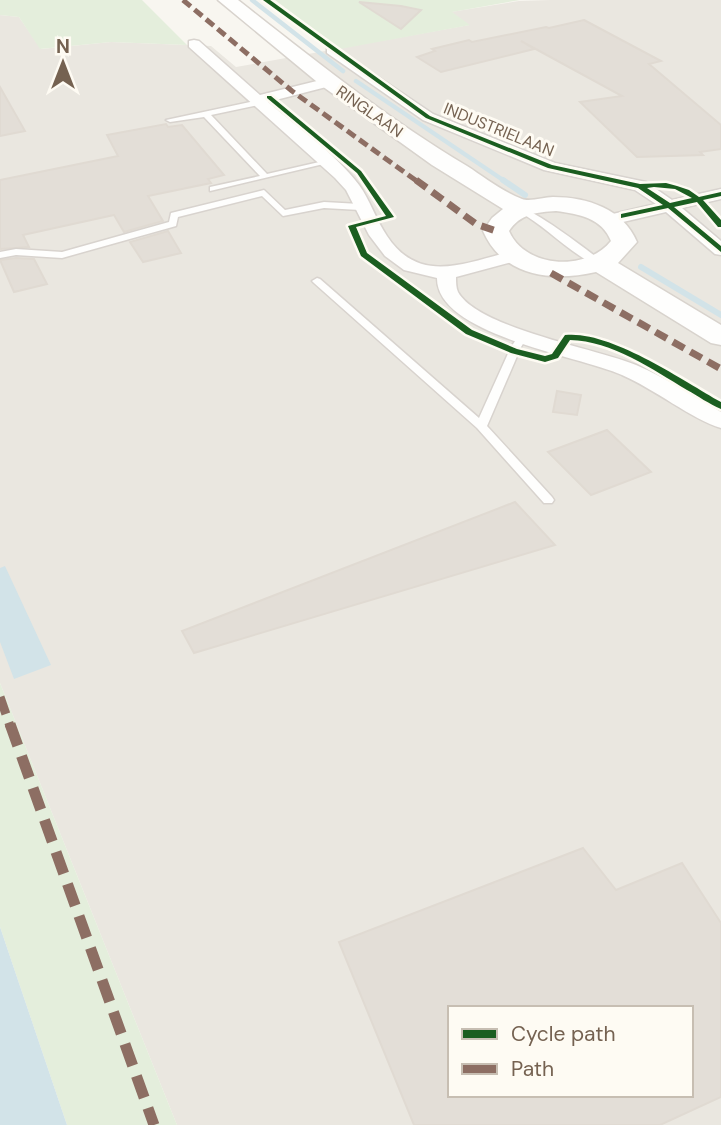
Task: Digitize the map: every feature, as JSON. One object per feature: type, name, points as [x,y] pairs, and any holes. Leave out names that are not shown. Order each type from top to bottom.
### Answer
[{"type":"main road","name":"RINGLAAN","points":[[227,0],[329,82],[440,160],[521,209]]},
{"type":"main road","points":[[556,204],[600,214],[610,220],[621,230],[624,242],[618,253],[601,264],[565,269],[547,268],[513,256],[498,240],[496,230],[501,221],[521,209],[556,204]]},
{"type":"main road","points":[[601,264],[721,337]]},
{"type":"street","points":[[194,44],[327,162],[357,195],[360,207],[394,256],[426,271],[447,274],[513,256]]},
{"type":"street","name":"INDUSTRIELAAN","points":[[332,50],[429,117],[550,167],[640,186],[668,205]]},
{"type":"street","points":[[258,101],[329,82]]},
{"type":"street","points":[[610,220],[721,194]]},
{"type":"street","points":[[668,205],[721,250]]},
{"type":"street","points":[[447,274],[446,284],[452,298],[473,313],[523,336],[606,360],[648,378],[721,421]]},
{"type":"lane","points":[[170,120],[258,101]]},
{"type":"lane","points":[[206,114],[265,176]]},
{"type":"lane","points":[[213,188],[327,162]]},
{"type":"lane","points":[[0,255],[41,252],[62,255],[173,224],[174,215],[264,193],[283,213],[324,205],[360,207]]},
{"type":"lane","points":[[521,209],[540,218],[582,254],[601,264]]},
{"type":"lane","points":[[317,281],[481,426],[548,500]]},
{"type":"lane","points":[[481,426],[516,346],[523,336]]},
{"type":"shaded area","points":[[721,0],[721,1125],[177,1125],[0,683],[0,15],[19,17],[41,49],[111,42],[211,46],[236,67],[469,25],[451,12],[519,1]]},
{"type":"shaded area","points":[[5,566],[51,665],[14,679],[0,642],[0,568]]},
{"type":"shaded area","points":[[0,927],[67,1125],[0,1125]]},
{"type":"green space","points":[[0,0],[142,0],[187,45],[111,42],[40,49],[19,17],[0,15]]},
{"type":"green space","points":[[275,0],[520,0],[452,12],[470,25],[340,49]]},
{"type":"green space","points":[[0,683],[177,1125],[67,1125],[0,927]]},
{"type":"building","points":[[359,2],[401,6],[421,10],[401,29]]},
{"type":"building","points":[[584,20],[661,61],[649,64],[721,125],[721,149],[700,152],[703,155],[637,157],[580,102],[622,96],[521,41],[534,49],[441,72],[417,57],[435,51],[432,49],[469,40],[472,42]]},
{"type":"building","points":[[0,87],[25,131],[0,136]]},
{"type":"building","points":[[166,124],[168,127],[182,125],[224,175],[208,179],[211,183],[148,196],[163,221],[124,232],[114,215],[23,235],[29,247],[0,249],[0,180],[118,156],[107,135]]},
{"type":"building","points":[[168,231],[181,253],[143,262],[130,242]]},
{"type":"building","points":[[34,259],[47,284],[14,292],[0,260]]},
{"type":"building","points":[[557,391],[581,395],[577,415],[553,412]]},
{"type":"building","points":[[607,430],[651,472],[591,495],[548,452]]},
{"type":"building","points":[[515,502],[555,545],[194,653],[182,631]]},
{"type":"building","points":[[583,848],[616,890],[682,863],[721,923],[721,1097],[660,1125],[414,1125],[339,942]]},
{"type":"waterway","points":[[252,0],[343,71]]},
{"type":"waterway","points":[[356,81],[506,182]]},
{"type":"waterway","points":[[503,180],[525,195]]},
{"type":"waterway","points":[[641,267],[721,315]]},
{"type":"marked path","points":[[183,0],[292,91],[476,224],[496,231]]},
{"type":"marked path","points":[[551,273],[721,369]]},
{"type":"marked path","points":[[0,697],[154,1125]]},
{"type":"cycle path","points":[[266,0],[428,117],[550,167],[640,186],[668,205],[721,250]]},
{"type":"cycle path","points":[[269,97],[359,172],[390,217],[352,226],[364,254],[469,332],[514,351],[545,359],[555,356],[568,337],[602,343],[645,362],[721,406]]},
{"type":"cycle path","points":[[640,186],[666,185],[687,192],[696,197],[721,225]]},
{"type":"cycle path","points":[[624,216],[721,194]]}]
